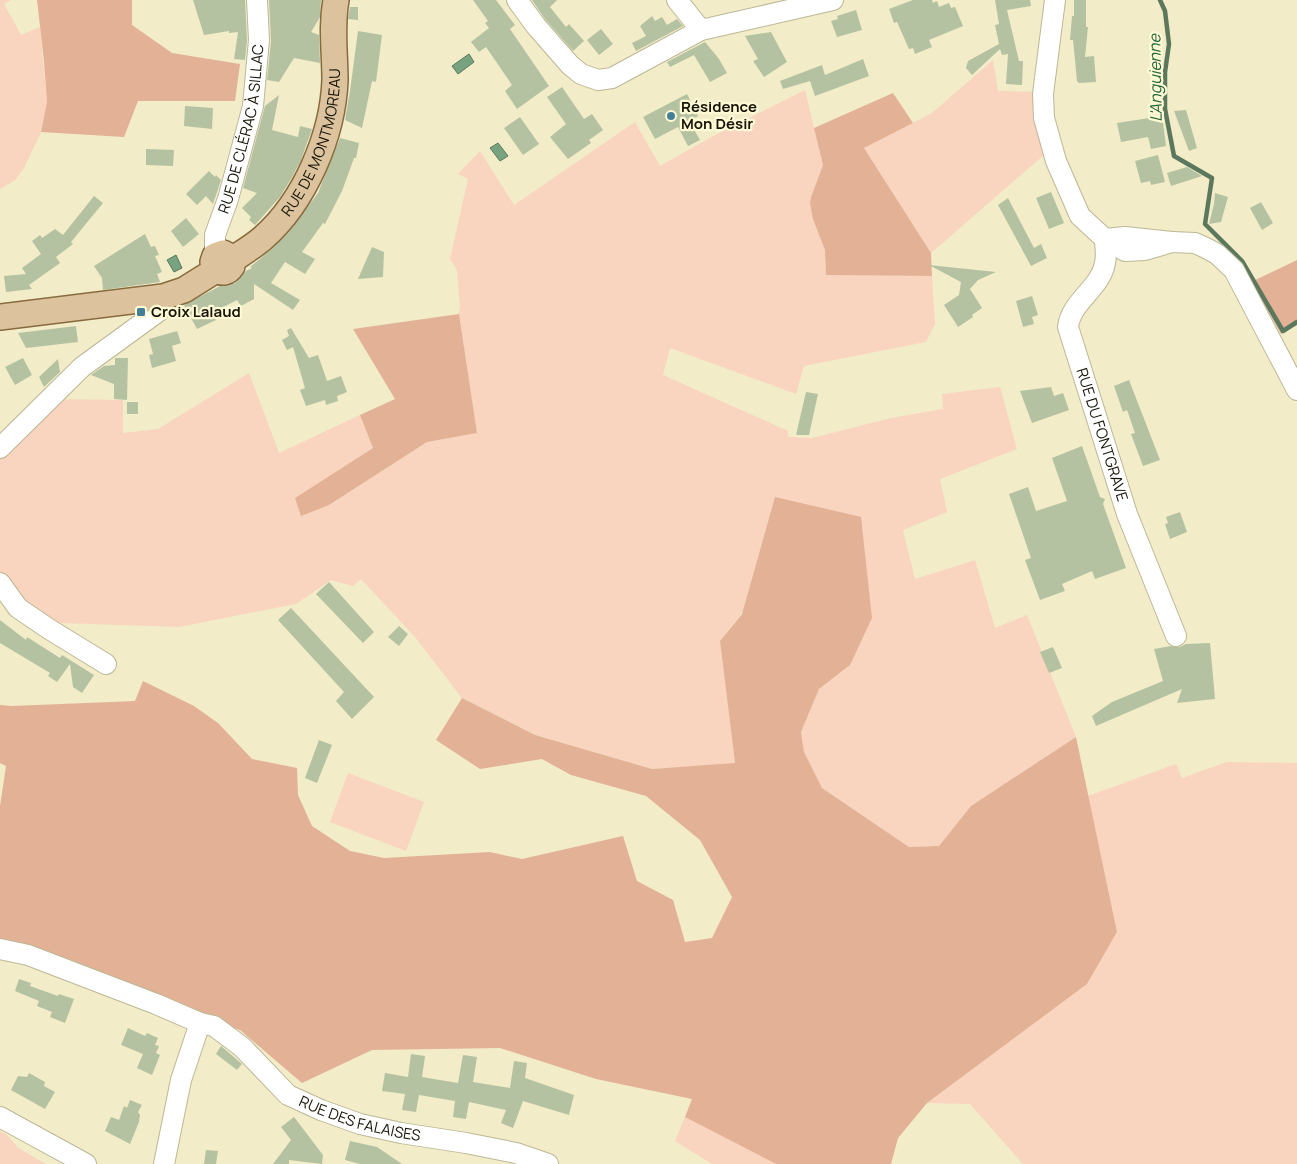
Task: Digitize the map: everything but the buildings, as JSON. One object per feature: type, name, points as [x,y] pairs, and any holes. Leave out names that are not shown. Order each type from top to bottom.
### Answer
[{"type":"main road","name":"RUE DE MONTMOREAU","points":[[0,317],[163,297],[184,290],[221,262],[263,238],[299,194],[313,169],[327,128],[333,103],[332,22],[336,0]]},
{"type":"street","name":"RUE DE CLÉRAC À SILLAC","points":[[221,262],[215,235],[228,199],[253,106],[259,40],[257,0]]},
{"type":"street","points":[[517,0],[536,26],[570,65],[581,74],[598,80],[612,78],[701,30],[833,0]]},
{"type":"street","points":[[677,0],[701,30]]},
{"type":"street","points":[[1055,0],[1043,94],[1044,118],[1056,161],[1080,216],[1120,250],[1133,252],[1172,242],[1195,243],[1216,254],[1234,270],[1297,390]]},
{"type":"street","name":"RUE DU FONTGRAVE","points":[[1105,239],[1106,262],[1100,277],[1074,309],[1069,318],[1068,327],[1127,514],[1176,636]]},
{"type":"street","points":[[0,448],[82,367],[159,311],[163,297]]},
{"type":"street","points":[[0,583],[18,608],[106,664]]},
{"type":"street","name":"RUE DES FALAISES","points":[[0,949],[28,955],[200,1023],[214,1026],[242,1047],[288,1095],[321,1110],[368,1126],[400,1134],[466,1143],[516,1153],[548,1164]]},
{"type":"street","points":[[164,1164],[181,1080],[200,1023]]},
{"type":"street","points":[[0,1117],[86,1164]]},
{"type":"shaded area","points":[[0,0],[11,0],[4,4],[21,35],[40,27],[47,102],[41,132],[24,168],[15,180],[0,189]]},
{"type":"shaded area","points":[[37,0],[132,0],[132,25],[172,53],[240,64],[235,101],[138,101],[124,137],[41,132],[47,102]]},
{"type":"shaded area","points":[[469,54],[474,62],[458,74],[452,66]]},
{"type":"shaded area","points":[[993,60],[998,91],[1035,92],[1044,155],[931,253],[864,148],[932,113]]},
{"type":"shaded area","points":[[805,90],[823,165],[810,203],[825,250],[826,275],[932,276],[935,324],[926,342],[804,366],[796,394],[670,348],[663,375],[788,431],[788,437],[812,438],[891,418],[943,409],[942,394],[1000,387],[1017,449],[940,479],[947,512],[903,530],[915,579],[975,560],[995,628],[1027,615],[1076,737],[971,806],[939,846],[909,847],[822,788],[804,752],[801,732],[819,689],[850,665],[775,498],[743,611],[720,641],[735,764],[652,769],[535,735],[462,698],[415,637],[361,579],[353,586],[331,580],[296,604],[179,627],[61,623],[37,614],[0,574],[0,459],[55,399],[123,400],[123,433],[158,429],[249,373],[279,453],[360,415],[373,448],[295,498],[329,505],[427,442],[477,433],[459,314],[457,270],[450,259],[468,179],[458,174],[480,151],[514,205],[635,122],[660,166],[717,134]]},
{"type":"shaded area","points":[[893,93],[913,123],[864,148],[931,253],[932,276],[826,275],[825,250],[813,219],[810,203],[823,165],[814,128]]},
{"type":"shaded area","points":[[498,143],[508,156],[500,161],[490,148]]},
{"type":"shaded area","points":[[176,255],[182,268],[174,272],[167,260]]},
{"type":"shaded area","points":[[1297,260],[1297,325],[1281,334],[1251,282]]},
{"type":"shaded area","points":[[459,314],[477,433],[427,442],[329,505],[301,516],[295,498],[373,448],[360,415],[395,399],[353,329]]},
{"type":"shaded area","points":[[775,497],[861,517],[872,618],[850,665],[819,689],[801,732],[804,752],[822,788],[909,847],[939,846],[971,806],[1076,737],[1117,932],[1087,984],[927,1103],[898,1138],[891,1164],[776,1164],[685,1117],[692,1099],[596,1079],[500,1048],[372,1050],[302,1083],[240,1030],[0,944],[0,806],[6,766],[0,763],[0,705],[135,701],[143,681],[194,706],[218,723],[252,759],[297,768],[298,795],[312,826],[350,851],[384,858],[490,852],[522,859],[623,836],[637,881],[673,900],[685,942],[712,938],[732,897],[700,840],[646,796],[571,775],[542,759],[480,769],[436,740],[462,698],[535,735],[652,769],[735,763],[720,641],[742,614]]},
{"type":"shaded area","points":[[1227,762],[1297,763],[1297,1164],[1023,1164],[970,1104],[927,1103],[1087,984],[1117,932],[1088,796],[1176,764],[1182,778]]},
{"type":"shaded area","points":[[348,773],[424,802],[406,851],[330,822]]},
{"type":"shaded area","points":[[685,1117],[776,1164],[712,1164],[675,1141]]},
{"type":"shaded area","points":[[0,1131],[7,1135],[18,1148],[46,1164],[0,1164]]},
{"type":"waterway","name":"L'Anguienne","points":[[1160,0],[1165,11],[1169,44],[1165,72],[1165,109],[1174,156],[1212,178],[1205,224],[1242,261],[1283,331],[1297,322]]},
{"type":"place","name":"Résidence Mon Désir","points":[[671,116]]},
{"type":"place","name":"Croix Lalaud","points":[[141,312]]}]
